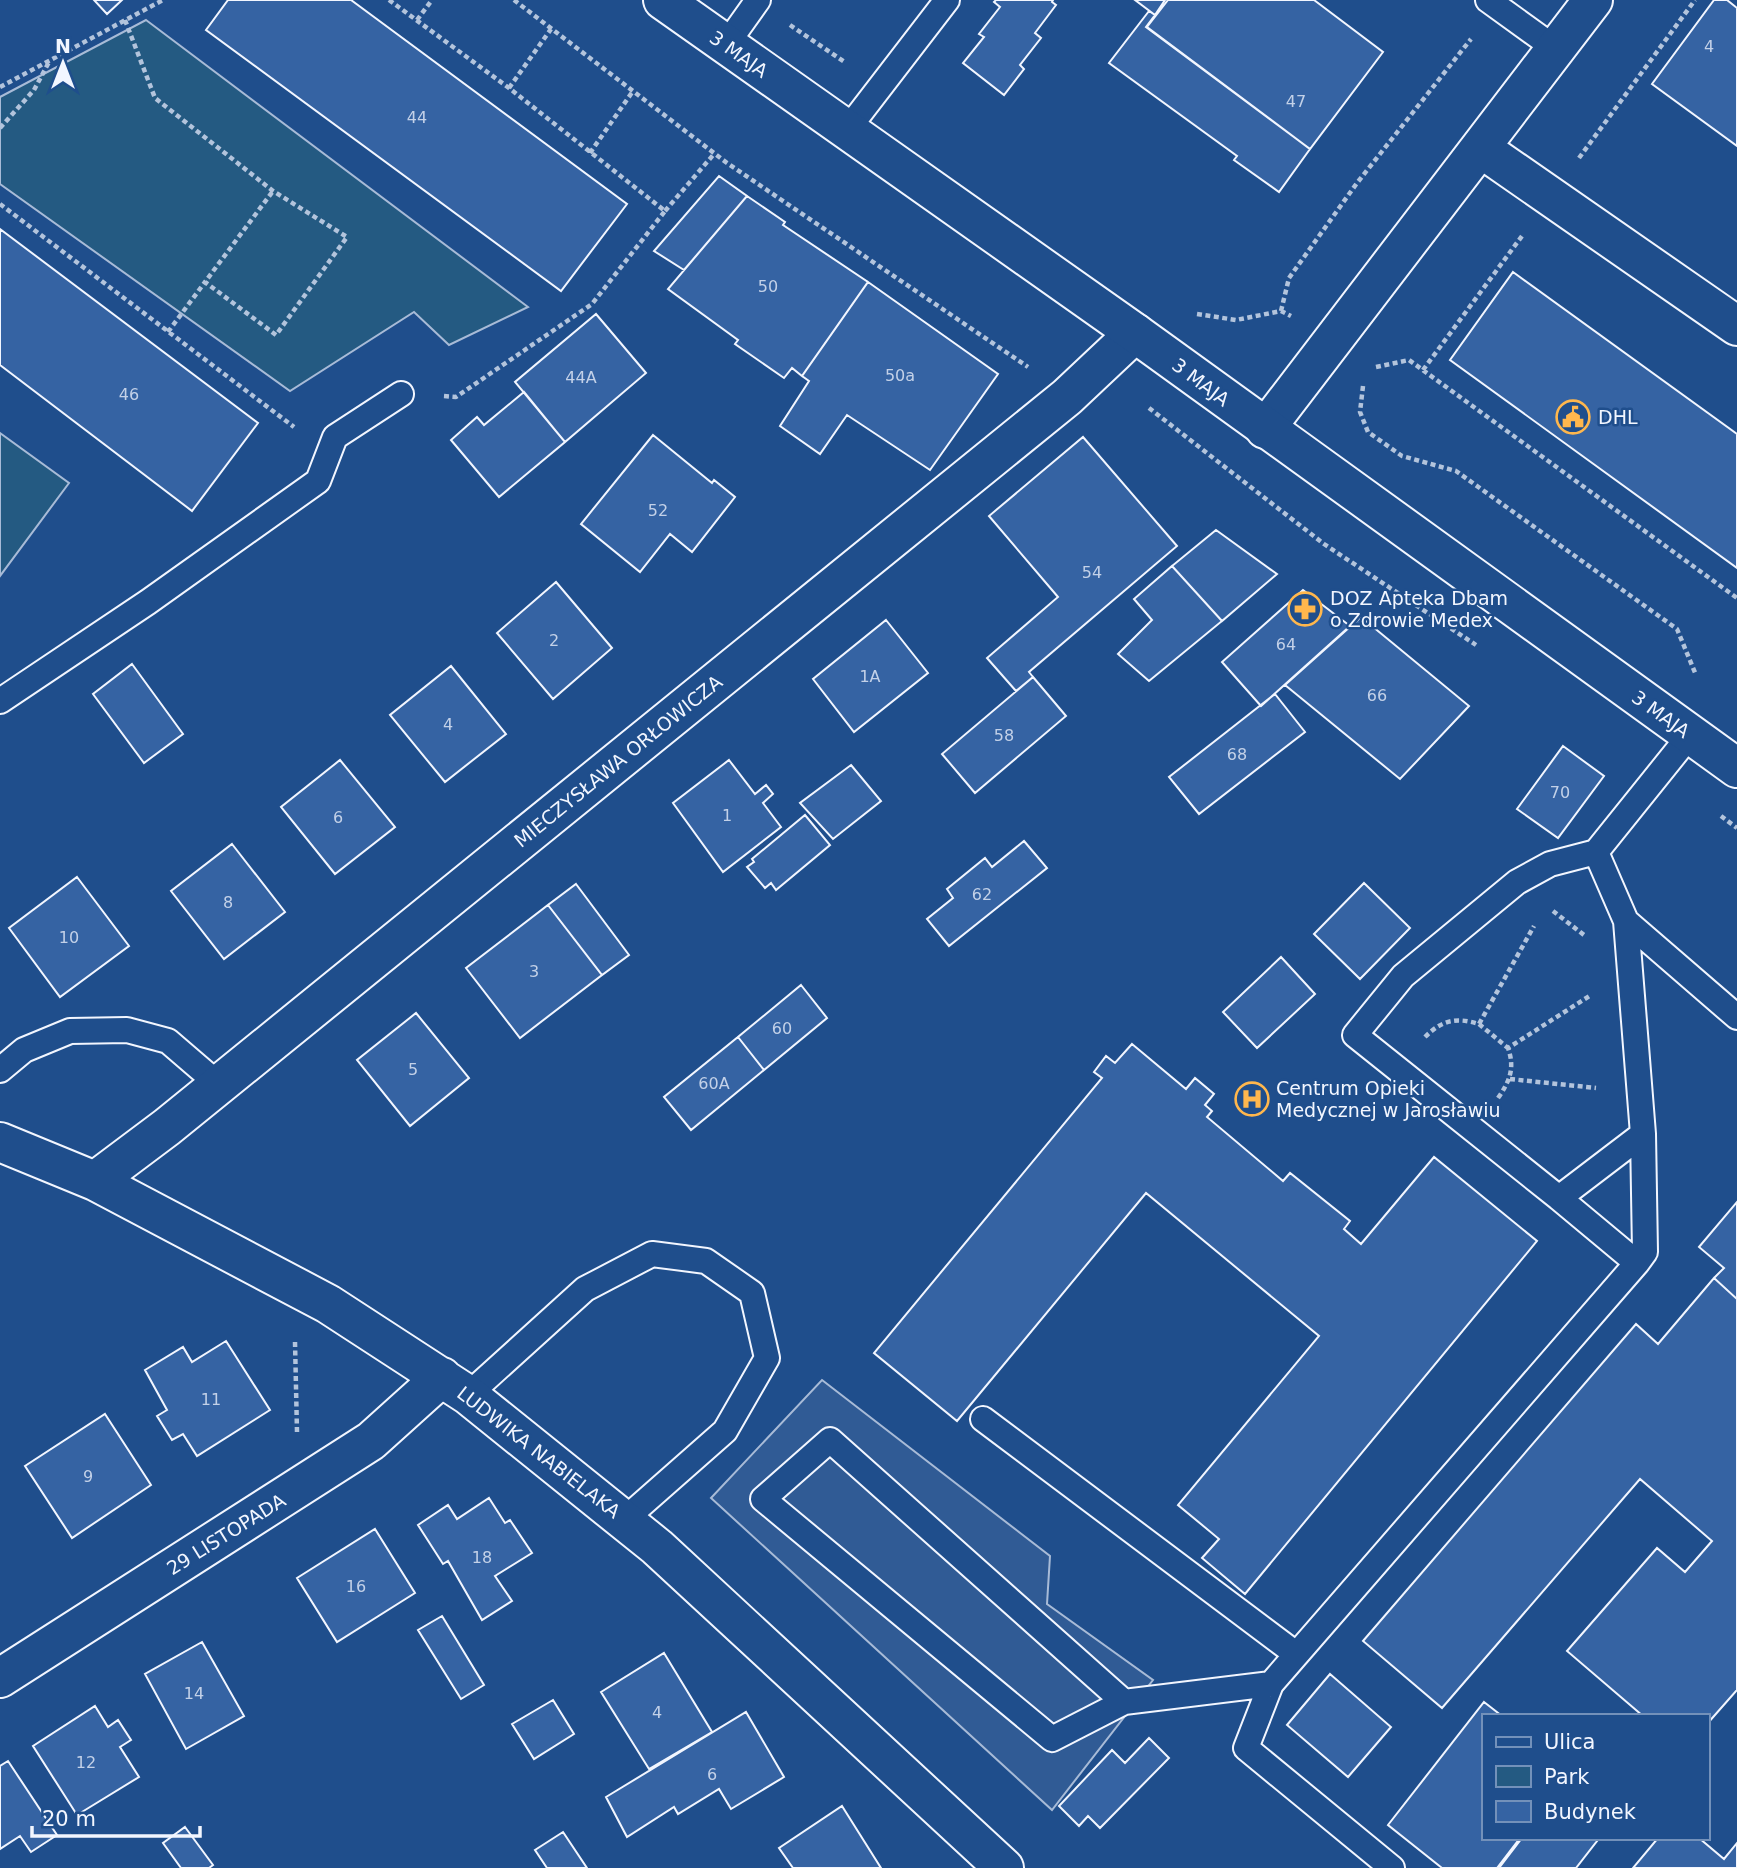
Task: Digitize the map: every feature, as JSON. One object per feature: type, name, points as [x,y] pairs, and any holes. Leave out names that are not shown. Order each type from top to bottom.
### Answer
[{"type":"street","name":"3 MAJA","points":[[663,0],[1135,333],[1737,768]]},
{"type":"street","points":[[1265,429],[1482,149],[1593,0]]},
{"type":"street","points":[[1482,149],[1737,326]]},
{"type":"street","name":"MIECZYSŁAWA ORŁOWICZA","points":[[95,1181],[1067,397],[1135,333]]},
{"type":"street","name":"LUDWIKA NABIELAKA","points":[[0,1142],[95,1181],[328,1304],[455,1386],[624,1520],[1004,1868]]},
{"type":"street","name":"29 LISTOPADA","points":[[0,1678],[455,1386]]},
{"type":"lane","points":[[847,130],[947,0]]},
{"type":"lane","points":[[1488,0],[1556,49]]},
{"type":"lane","points":[[726,45],[758,1]]},
{"type":"lane","points":[[0,701],[148,602],[318,481],[335,437],[401,394]]},
{"type":"lane","points":[[1637,1263],[1355,1035],[1403,976],[1517,881],[1550,864],[1596,852],[1690,736]]},
{"type":"lane","points":[[1392,1868],[1246,1748],[1270,1684],[1644,1252],[1642,1092],[1626,921],[1596,852]]},
{"type":"lane","points":[[1626,921],[1737,1017]]},
{"type":"lane","points":[[0,1070],[24,1050],[70,1031],[127,1030],[168,1041],[218,1084]]},
{"type":"lane","points":[[1559,1198],[1643,1134]]},
{"type":"lane","points":[[455,1386],[585,1289],[652,1254],[706,1261],[752,1293],[767,1358],[725,1431],[624,1520]]},
{"type":"lane","points":[[983,1419],[1296,1654]]},
{"type":"lane","points":[[1124,1702],[830,1440],[763,1499],[1052,1739],[1124,1702],[1270,1684]]},
{"type":"path","points":[[0,87],[163,0]]},
{"type":"path","points":[[389,0],[509,88],[665,211]]},
{"type":"path","points":[[417,20],[432,0]]},
{"type":"path","points":[[758,1],[879,88]]},
{"type":"path","points":[[125,20],[155,98],[273,191],[347,237],[276,335],[205,282]]},
{"type":"path","points":[[509,88],[551,29]]},
{"type":"path","points":[[1281,311],[1289,278],[1357,183],[1471,39]]},
{"type":"path","points":[[0,128],[34,89],[50,61]]},
{"type":"path","points":[[590,153],[633,91]]},
{"type":"path","points":[[401,394],[456,397],[592,304],[714,154]]},
{"type":"path","points":[[168,332],[273,191]]},
{"type":"path","points":[[0,204],[329,453]]},
{"type":"path","points":[[1185,311],[1236,320],[1281,311],[1334,340],[1376,368]]},
{"type":"path","points":[[1706,682],[1696,676],[1676,629],[1456,471],[1402,457],[1368,432],[1360,412],[1361,389],[1376,368],[1409,360],[1737,598]]},
{"type":"path","points":[[1508,1048],[1629,971],[1546,905]]},
{"type":"path","points":[[1479,1024],[1539,917]]},
{"type":"path","points":[[1395,1068],[1438,1024],[1464,1019],[1479,1024],[1508,1048],[1511,1058],[1510,1079],[1474,1130]]},
{"type":"path","points":[[1510,1079],[1642,1092]]},
{"type":"path","points":[[294,1333],[297,1435]]},
{"type":"green space","points":[[146,20],[528,307],[449,345],[414,312],[290,391],[0,184],[0,97]]},
{"type":"green space","points":[[0,433],[69,483],[0,576]]},
{"type":"shaded area","points":[[822,1380],[1050,1556],[1047,1604],[1153,1680],[1052,1810],[711,1498]]},
{"type":"building","points":[[94,0],[122,0],[107,14]]},
{"type":"building","points":[[228,0],[351,0],[627,204],[561,291],[206,30]]},
{"type":"building","points":[[1053,0],[1056,5],[1035,33],[1041,38],[1020,65],[1024,69],[1004,95],[963,63],[984,37],[979,34],[1000,7],[994,2]]},
{"type":"building","points":[[1135,0],[1165,0],[1155,15]]},
{"type":"building","points":[[1168,0],[1314,0],[1383,52],[1310,149],[1147,27]]},
{"type":"building","points":[[1714,0],[1727,0],[1737,8],[1737,146],[1652,84]]},
{"type":"building","points":[[1149,11],[1155,15],[1146,27],[1310,149],[1279,192],[1234,160],[1237,156],[1109,63]]},
{"type":"building","points":[[719,176],[747,196],[684,270],[654,251]]},
{"type":"building","points":[[747,196],[785,222],[783,225],[868,282],[802,376],[792,368],[784,378],[735,344],[738,340],[668,289]]},
{"type":"building","points":[[0,229],[258,423],[192,511],[0,365]]},
{"type":"building","points":[[1513,272],[1737,434],[1737,568],[1450,360]]},
{"type":"building","points":[[868,282],[998,374],[930,470],[847,415],[820,454],[780,426],[809,381],[802,376]]},
{"type":"building","points":[[596,314],[646,373],[565,442],[515,382]]},
{"type":"building","points":[[524,392],[565,442],[499,497],[451,440],[477,417],[484,425]]},
{"type":"building","points":[[653,435],[712,483],[714,480],[735,497],[692,552],[670,534],[640,572],[581,524]]},
{"type":"building","points":[[1083,437],[1177,546],[1029,672],[1033,677],[1016,691],[987,658],[1058,597],[989,516]]},
{"type":"building","points":[[1216,530],[1277,574],[1222,621],[1172,566]]},
{"type":"building","points":[[1172,566],[1222,621],[1149,681],[1118,654],[1152,620],[1134,599]]},
{"type":"building","points":[[556,582],[612,648],[553,699],[497,633]]},
{"type":"building","points":[[1303,590],[1350,626],[1261,706],[1222,662]]},
{"type":"building","points":[[1361,617],[1469,706],[1400,779],[1285,685]]},
{"type":"building","points":[[886,620],[928,673],[854,732],[813,679]]},
{"type":"building","points":[[132,664],[183,734],[144,763],[93,694]]},
{"type":"building","points":[[451,666],[506,734],[445,782],[390,715]]},
{"type":"building","points":[[1033,677],[1066,716],[975,793],[942,754]]},
{"type":"building","points":[[1275,694],[1305,732],[1199,814],[1169,777]]},
{"type":"building","points":[[1563,746],[1604,776],[1558,838],[1517,809]]},
{"type":"building","points":[[340,760],[395,827],[335,874],[281,807]]},
{"type":"building","points":[[729,760],[755,794],[766,785],[773,794],[763,803],[781,827],[723,872],[673,803]]},
{"type":"building","points":[[851,765],[881,801],[833,839],[800,803]]},
{"type":"building","points":[[805,815],[830,845],[776,890],[771,883],[765,888],[747,867],[754,862],[752,859]]},
{"type":"building","points":[[1024,841],[1047,868],[949,946],[927,919],[953,898],[947,889],[985,858],[992,867]]},
{"type":"building","points":[[232,844],[285,912],[224,959],[171,891]]},
{"type":"building","points":[[77,877],[129,946],[60,997],[9,928]]},
{"type":"building","points":[[1364,883],[1410,928],[1360,979],[1314,934]]},
{"type":"building","points":[[576,884],[629,955],[602,975],[548,905]]},
{"type":"building","points":[[548,905],[602,975],[520,1038],[466,968]]},
{"type":"building","points":[[1281,957],[1315,994],[1257,1048],[1223,1012]]},
{"type":"building","points":[[801,985],[827,1018],[764,1070],[738,1037]]},
{"type":"building","points":[[416,1013],[469,1078],[410,1126],[357,1060]]},
{"type":"building","points":[[738,1037],[764,1070],[691,1130],[664,1097]]},
{"type":"building","points":[[1132,1044],[1186,1089],[1195,1078],[1214,1094],[1205,1105],[1212,1111],[1207,1117],[1283,1181],[1290,1173],[1350,1221],[1344,1229],[1361,1244],[1434,1157],[1537,1241],[1245,1594],[1202,1558],[1219,1539],[1178,1505],[1319,1336],[1146,1193],[957,1421],[874,1353],[1102,1078],[1094,1072],[1106,1056],[1115,1063]]},
{"type":"building","points":[[1737,1202],[1737,1299],[1714,1278],[1724,1268],[1699,1247]]},
{"type":"building","points":[[1714,1278],[1737,1299],[1737,1690],[1709,1722],[1709,1714],[1641,1714],[1567,1651],[1657,1548],[1685,1572],[1712,1541],[1640,1479],[1442,1708],[1363,1641],[1636,1324],[1658,1344]]},
{"type":"building","points":[[226,1341],[270,1410],[197,1456],[183,1434],[172,1440],[157,1416],[167,1410],[145,1370],[183,1347],[192,1362]]},
{"type":"building","points":[[105,1414],[151,1485],[72,1538],[25,1466]]},
{"type":"building","points":[[489,1498],[505,1523],[510,1520],[532,1553],[495,1576],[512,1601],[482,1620],[448,1561],[443,1564],[418,1525],[448,1505],[457,1519]]},
{"type":"building","points":[[375,1529],[415,1593],[337,1642],[297,1578]]},
{"type":"building","points":[[442,1616],[484,1685],[461,1699],[418,1630]]},
{"type":"building","points":[[202,1642],[244,1716],[186,1749],[145,1674]]},
{"type":"building","points":[[664,1653],[712,1732],[649,1769],[601,1692]]},
{"type":"building","points":[[1330,1674],[1391,1727],[1348,1777],[1287,1725]]},
{"type":"building","points":[[553,1700],[574,1734],[534,1759],[512,1724]]},
{"type":"building","points":[[1484,1702],[1499,1714],[1482,1714],[1482,1840],[1518,1840],[1497,1868],[1442,1868],[1388,1825]]},
{"type":"building","points":[[95,1706],[108,1727],[118,1720],[131,1740],[120,1747],[139,1777],[77,1815],[33,1746]]},
{"type":"building","points":[[746,1712],[784,1777],[731,1809],[719,1789],[678,1814],[674,1807],[627,1837],[606,1797]]},
{"type":"building","points":[[1149,1738],[1169,1758],[1100,1828],[1088,1816],[1079,1826],[1059,1806],[1112,1750],[1125,1763]]},
{"type":"building","points":[[8,1761],[57,1835],[31,1852],[20,1836],[0,1849],[0,1766]]},
{"type":"building","points":[[842,1806],[881,1868],[793,1868],[779,1848]]},
{"type":"building","points":[[185,1827],[213,1865],[209,1868],[181,1868],[163,1843]]},
{"type":"building","points":[[563,1832],[587,1868],[547,1868],[535,1850]]},
{"type":"building","points":[[1520,1840],[1597,1841],[1576,1868],[1499,1868]]},
{"type":"building","points":[[1656,1840],[1701,1840],[1724,1859],[1737,1843],[1737,1868],[1633,1868]]},
{"type":"place","name":"DHL","points":[[1573,417]]},
{"type":"place","name":"DOZ Apteka Dbam o Zdrowie Medex","points":[[1305,609]]},
{"type":"place","name":"Centrum Opieki Medycznej w Jarosławiu","points":[[1252,1099]]}]
